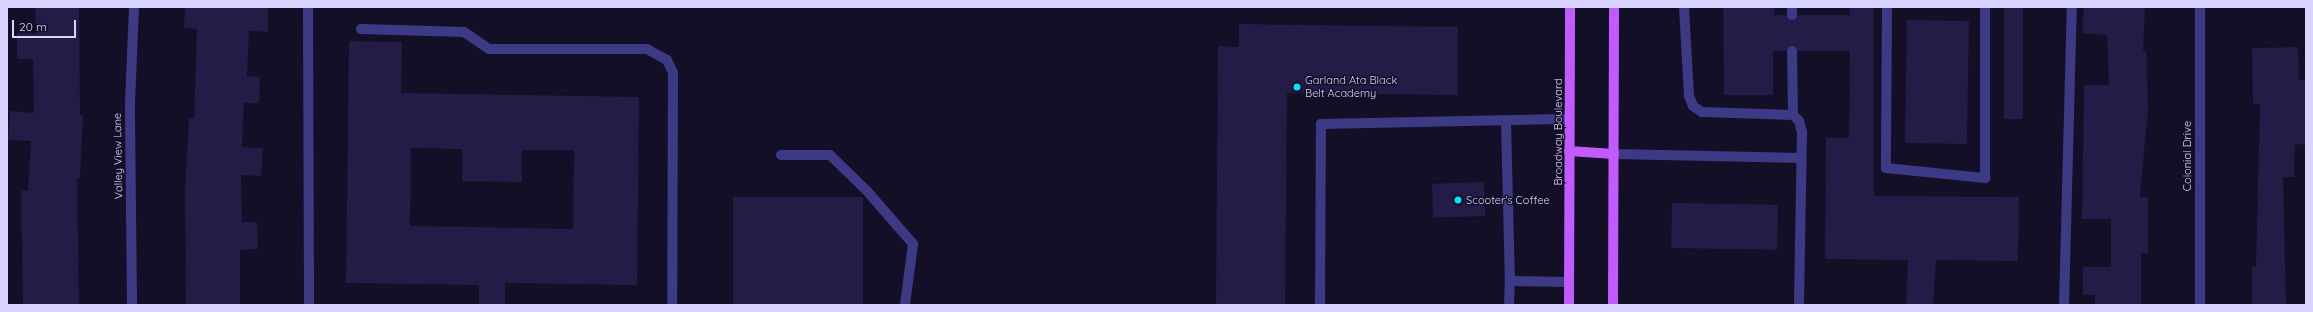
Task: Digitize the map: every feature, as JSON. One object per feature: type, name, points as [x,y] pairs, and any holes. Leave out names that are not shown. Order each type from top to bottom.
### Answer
[{"type":"main road","name":"Broadway Boulevard","points":[[1569,305],[1570,7]]},
{"type":"main road","points":[[1613,305],[1614,7]]},
{"type":"main road","points":[[1569,152],[1614,154]]},
{"type":"street","name":"Valley View Lane","points":[[132,305],[130,103],[134,7]]},
{"type":"street","points":[[308,7],[309,305]]},
{"type":"street","points":[[1684,7],[1689,96],[1693,106],[1702,112],[1793,114]]},
{"type":"street","points":[[1887,7],[1886,168],[1985,178],[1984,7]]},
{"type":"street","points":[[2064,305],[2072,7]]},
{"type":"street","name":"Colonial Drive","points":[[2200,7],[2200,305]]},
{"type":"street","points":[[361,29],[464,32],[489,49],[647,49],[667,60],[673,73],[672,305]]},
{"type":"street","points":[[1792,51],[1793,114],[1802,132],[1799,305]]},
{"type":"street","points":[[1320,305],[1321,124],[1569,120]]},
{"type":"street","points":[[1506,121],[1510,281],[1508,305]]},
{"type":"street","points":[[1614,154],[1801,158]]},
{"type":"street","points":[[780,155],[830,155],[866,191],[913,244],[905,305]]},
{"type":"street","points":[[1510,281],[1569,282]]},
{"type":"building","points":[[35,7],[79,7],[80,115],[83,115],[80,178],[77,178],[79,305],[23,305],[21,191],[28,191],[31,141],[8,140],[10,111],[34,113],[33,59],[17,59],[17,33],[36,33]]},
{"type":"building","points":[[185,7],[268,7],[268,32],[249,31],[247,76],[260,77],[259,103],[244,103],[242,147],[263,148],[261,176],[241,175],[242,222],[257,222],[258,249],[240,250],[240,305],[186,305],[185,190],[189,118],[194,118],[197,29],[184,28]]},
{"type":"building","points":[[1723,7],[1774,7],[1774,15],[1786,15],[1792,21],[1798,15],[1850,15],[1850,7],[1874,7],[1874,196],[2019,197],[2018,261],[1936,260],[1933,305],[1906,305],[1908,260],[1825,259],[1826,138],[1849,138],[1850,51],[1798,51],[1792,45],[1786,51],[1773,51],[1773,95],[1724,95]]},
{"type":"building","points":[[2004,7],[2023,7],[2023,119],[2004,119]]},
{"type":"building","points":[[2084,7],[2145,7],[2143,51],[2146,51],[2148,107],[2140,197],[2148,197],[2148,253],[2141,253],[2141,305],[2095,305],[2095,295],[2083,295],[2083,267],[2111,267],[2111,219],[2082,219],[2084,85],[2109,85],[2107,35],[2082,33]]},
{"type":"building","points":[[1907,20],[1969,21],[1967,144],[1905,143]]},
{"type":"building","points":[[1239,24],[1458,27],[1458,95],[1287,93],[1285,305],[1216,305],[1218,46],[1239,47]]},
{"type":"building","points":[[349,41],[402,42],[401,93],[639,97],[637,285],[505,283],[505,305],[479,305],[479,285],[346,283]],"holes":[[[411,148],[462,149],[462,181],[522,182],[522,150],[574,150],[573,229],[410,226]]]},
{"type":"building","points":[[2298,47],[2299,80],[2306,80],[2306,145],[2295,144],[2294,177],[2283,177],[2286,305],[2252,305],[2252,267],[2256,267],[2260,104],[2253,104],[2252,48]]},
{"type":"building","name":"Scooter's Coffee","points":[[1484,182],[1485,216],[1433,218],[1432,184]]},
{"type":"building","points":[[733,197],[863,197],[863,305],[733,305]]},
{"type":"building","points":[[1672,203],[1778,205],[1777,250],[1671,248]]},
{"type":"place","name":"Garland Ata Black Belt Academy","points":[[1297,87]]},
{"type":"place","name":"Scooter's Coffee","points":[[1458,200]]}]
